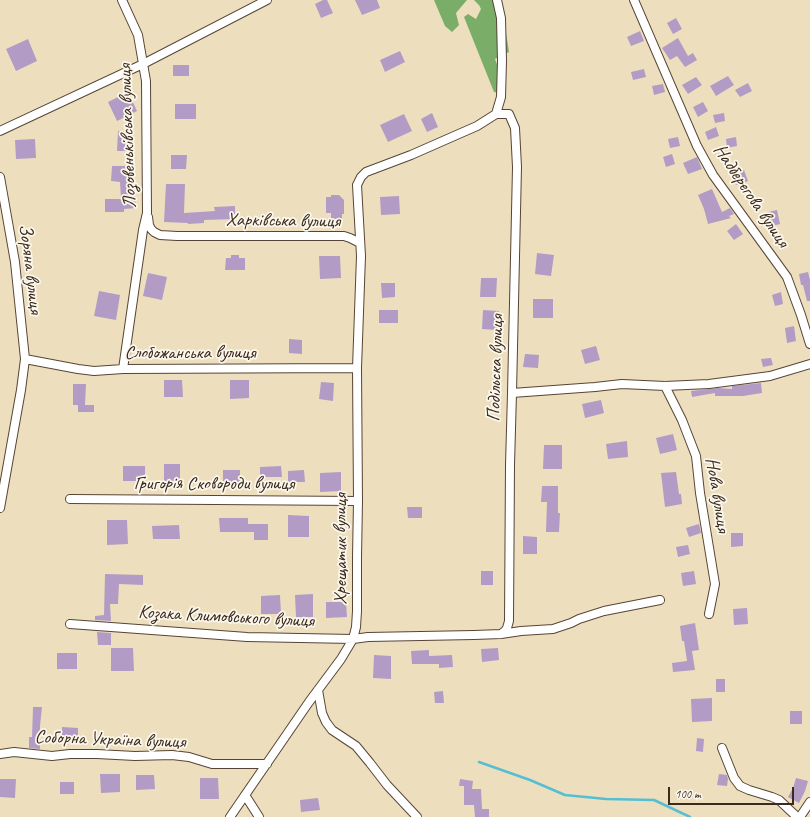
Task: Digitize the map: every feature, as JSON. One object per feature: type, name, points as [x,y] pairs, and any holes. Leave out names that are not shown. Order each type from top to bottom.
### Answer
[{"type":"street","name":"Лозовеньківська вулиця","points":[[122,0],[138,35],[146,81],[147,213],[143,230],[123,369]]},
{"type":"street","points":[[0,131],[143,64],[267,0]]},
{"type":"street","points":[[496,114],[501,97],[502,61],[501,18],[497,0]]},
{"type":"street","name":"Надберегова вулиця","points":[[634,0],[697,146],[713,175],[787,276],[810,344]]},
{"type":"street","name":"Харківська вулиця","points":[[147,213],[150,227],[154,232],[160,235],[344,236],[360,243],[357,185],[361,177],[366,172],[411,155],[477,126],[496,114]]},
{"type":"street","name":"Подільска вулиця","points":[[496,114],[509,114],[515,128],[517,167],[510,465],[509,621],[508,628],[501,634]]},
{"type":"street","name":"Зоряна вулиця","points":[[0,177],[15,262],[25,359],[0,508]]},
{"type":"street","name":"Хрещатик вулиця","points":[[230,817],[341,659],[353,639],[356,627],[358,501],[357,368],[361,256],[360,243]]},
{"type":"street","name":"Слобожанська вулиця","points":[[25,359],[94,371],[123,369],[357,368]]},
{"type":"street","points":[[512,393],[622,384],[665,386],[709,384],[770,376],[810,364]]},
{"type":"street","name":"Нова вулиця","points":[[665,386],[682,420],[696,456],[700,493],[715,584],[709,614]]},
{"type":"street","name":"Григорія Сковороди вулиця","points":[[70,499],[358,501]]},
{"type":"street","points":[[501,634],[521,630],[553,629],[604,611],[660,600]]},
{"type":"street","name":"Козака Климовського вулиця","points":[[70,624],[247,637],[353,639],[368,637],[501,634]]},
{"type":"street","points":[[318,690],[322,713],[332,730],[356,746],[387,785],[416,817]]},
{"type":"street","points":[[722,748],[734,778],[740,786],[779,800],[797,817]]},
{"type":"street","name":"Соборна Україна вулиця","points":[[0,754],[14,752],[52,756],[70,754],[135,756],[172,755],[189,757],[212,764],[267,764]]},
{"type":"street","points":[[245,795],[259,817]]},
{"type":"street","points":[[800,817],[810,802]]},
{"type":"green space","points":[[434,0],[467,0],[456,13],[459,25],[452,32],[445,26]]},
{"type":"green space","points":[[474,0],[501,1],[509,52],[495,59],[506,88],[506,95],[494,92],[464,17],[468,14],[476,19],[481,9]]},
{"type":"building","points":[[323,0],[327,0],[333,13],[321,18],[315,4]]},
{"type":"building","points":[[355,0],[377,0],[380,8],[362,15]]},
{"type":"building","points":[[676,18],[682,29],[673,34],[667,23]]},
{"type":"building","points":[[640,31],[644,41],[631,46],[627,37]]},
{"type":"building","points":[[678,38],[688,56],[693,53],[697,60],[685,67],[677,56],[670,60],[662,48]]},
{"type":"building","points":[[28,39],[37,61],[16,71],[6,49]]},
{"type":"building","points":[[400,51],[405,62],[385,72],[380,60]]},
{"type":"building","points":[[173,65],[189,65],[189,76],[173,76]]},
{"type":"building","points":[[644,69],[646,77],[633,80],[631,72]]},
{"type":"building","points":[[728,76],[734,85],[716,96],[710,86]]},
{"type":"building","points":[[696,77],[702,85],[688,94],[682,85]]},
{"type":"building","points":[[748,83],[752,91],[740,97],[735,90]]},
{"type":"building","points":[[663,84],[665,92],[654,95],[652,86]]},
{"type":"building","points":[[128,92],[137,111],[117,121],[108,102]]},
{"type":"building","points":[[703,102],[708,111],[698,117],[693,107]]},
{"type":"building","points":[[175,104],[196,104],[196,119],[175,119]]},
{"type":"building","points":[[432,113],[438,127],[427,132],[421,119]]},
{"type":"building","points":[[724,113],[725,121],[715,123],[713,115]]},
{"type":"building","points":[[404,114],[412,131],[388,142],[380,125]]},
{"type":"building","points":[[716,127],[719,136],[708,140],[705,132]]},
{"type":"building","points":[[118,131],[133,131],[132,151],[117,151]]},
{"type":"building","points":[[678,137],[680,146],[670,148],[668,139]]},
{"type":"building","points":[[736,137],[737,146],[727,148],[726,139]]},
{"type":"building","points":[[35,139],[36,158],[16,159],[15,140]]},
{"type":"building","points":[[672,154],[675,164],[666,167],[663,157]]},
{"type":"building","points":[[171,155],[187,155],[186,169],[171,169]]},
{"type":"building","points":[[697,157],[702,169],[688,174],[683,163]]},
{"type":"building","points":[[112,166],[133,166],[132,193],[135,193],[136,208],[124,209],[124,212],[105,212],[105,199],[121,199],[120,182],[111,181]]},
{"type":"building","points":[[744,170],[748,181],[736,185],[732,175]]},
{"type":"building","points":[[166,184],[185,184],[184,213],[215,211],[214,207],[235,206],[235,219],[204,220],[204,223],[188,224],[164,222]]},
{"type":"building","points":[[712,189],[722,212],[730,208],[734,214],[729,216],[731,218],[708,224],[698,195]]},
{"type":"building","points":[[331,195],[339,195],[344,200],[344,214],[342,214],[342,219],[331,219],[331,213],[326,213],[326,197],[331,197]]},
{"type":"building","points":[[399,196],[400,214],[381,215],[380,197]]},
{"type":"building","points":[[777,210],[780,224],[768,227],[764,213]]},
{"type":"building","points":[[736,224],[743,234],[734,240],[727,231]]},
{"type":"building","points":[[537,253],[554,255],[551,276],[535,274]]},
{"type":"building","points":[[231,255],[239,255],[239,258],[245,258],[245,270],[225,270],[226,258],[231,258]]},
{"type":"building","points":[[319,256],[340,256],[341,278],[320,279]]},
{"type":"building","points":[[808,272],[810,280],[810,301],[807,301],[803,285],[801,285],[799,274]]},
{"type":"building","points":[[148,273],[167,277],[162,300],[143,296]]},
{"type":"building","points":[[481,278],[497,278],[496,297],[480,297]]},
{"type":"building","points":[[381,283],[395,283],[395,297],[382,298]]},
{"type":"building","points":[[99,291],[120,295],[116,320],[94,316]]},
{"type":"building","points":[[781,292],[783,304],[775,306],[772,295]]},
{"type":"building","points":[[533,299],[553,299],[553,318],[533,318]]},
{"type":"building","points":[[379,310],[398,310],[398,323],[379,323]]},
{"type":"building","points":[[483,310],[499,311],[497,330],[482,329]]},
{"type":"building","points":[[794,326],[796,341],[787,343],[785,328]]},
{"type":"building","points":[[289,339],[302,340],[302,354],[289,353]]},
{"type":"building","points":[[596,346],[600,360],[585,364],[581,350]]},
{"type":"building","points":[[525,354],[539,355],[538,368],[523,367]]},
{"type":"building","points":[[771,358],[773,365],[763,367],[761,359]]},
{"type":"building","points":[[164,380],[182,380],[183,397],[164,397]]},
{"type":"building","points":[[230,380],[249,380],[249,398],[230,399]]},
{"type":"building","points":[[321,382],[334,383],[333,401],[319,399]]},
{"type":"building","points":[[761,383],[762,393],[743,396],[715,396],[715,393],[692,397],[691,391],[718,388],[732,389],[732,386]]},
{"type":"building","points":[[73,384],[86,384],[85,405],[94,405],[94,412],[78,412],[78,405],[73,405]]},
{"type":"building","points":[[601,400],[604,413],[585,418],[582,404]]},
{"type":"building","points":[[673,434],[677,450],[660,454],[656,438]]},
{"type":"building","points":[[627,441],[628,457],[608,459],[606,444]]},
{"type":"building","points":[[544,445],[562,445],[562,469],[543,469]]},
{"type":"building","points":[[164,464],[180,464],[180,481],[164,481]]},
{"type":"building","points":[[123,466],[145,466],[145,481],[123,481]]},
{"type":"building","points":[[281,466],[282,477],[260,477],[260,467]]},
{"type":"building","points":[[223,470],[240,470],[240,485],[223,485]]},
{"type":"building","points":[[304,470],[305,482],[288,482],[288,471]]},
{"type":"building","points":[[341,472],[341,491],[320,492],[320,473]]},
{"type":"building","points":[[676,472],[682,504],[665,507],[661,473]]},
{"type":"building","points":[[542,486],[558,486],[558,513],[560,513],[559,532],[546,532],[547,502],[541,502]]},
{"type":"building","points":[[407,507],[422,507],[422,518],[408,518]]},
{"type":"building","points":[[288,515],[309,516],[309,537],[288,537]]},
{"type":"building","points":[[219,518],[248,518],[248,524],[268,524],[268,540],[254,540],[254,532],[220,532]]},
{"type":"building","points":[[107,520],[127,520],[128,544],[107,545]]},
{"type":"building","points":[[699,524],[701,533],[689,537],[686,528]]},
{"type":"building","points":[[179,525],[180,539],[153,539],[152,526]]},
{"type":"building","points":[[731,533],[743,533],[743,546],[731,547]]},
{"type":"building","points":[[523,536],[537,537],[537,554],[523,554]]},
{"type":"building","points":[[688,545],[690,554],[678,557],[676,547]]},
{"type":"building","points":[[481,571],[493,571],[493,585],[481,585]]},
{"type":"building","points":[[694,571],[696,584],[683,586],[681,573]]},
{"type":"building","points":[[105,574],[143,575],[143,585],[119,584],[118,604],[110,604],[111,621],[95,620],[95,616],[104,615]]},
{"type":"building","points":[[313,594],[313,617],[296,617],[295,595]]},
{"type":"building","points":[[280,595],[281,614],[261,614],[261,596]]},
{"type":"building","points":[[326,602],[346,602],[347,617],[326,618]]},
{"type":"building","points":[[747,608],[748,624],[734,625],[733,609]]},
{"type":"building","points":[[695,623],[699,650],[692,651],[695,670],[673,672],[672,663],[687,661],[680,626]]},
{"type":"building","points":[[97,632],[111,633],[111,645],[98,645]]},
{"type":"building","points":[[111,648],[133,648],[134,671],[111,671]]},
{"type":"building","points":[[498,648],[499,660],[482,662],[481,649]]},
{"type":"building","points":[[429,650],[429,656],[452,655],[453,667],[439,668],[439,664],[412,664],[411,651]]},
{"type":"building","points":[[57,653],[77,653],[77,669],[57,669]]},
{"type":"building","points":[[374,655],[391,656],[391,679],[373,678]]},
{"type":"building","points":[[716,679],[725,679],[725,692],[716,692]]},
{"type":"building","points":[[443,691],[444,703],[435,703],[434,692]]},
{"type":"building","points":[[712,698],[712,721],[692,722],[691,699]]},
{"type":"building","points":[[33,707],[42,707],[40,749],[29,748],[29,737],[32,737]]},
{"type":"building","points":[[790,711],[802,711],[802,724],[790,724]]},
{"type":"building","points":[[62,727],[78,728],[78,742],[62,742]]},
{"type":"building","points":[[697,738],[704,739],[703,752],[696,751]]},
{"type":"building","points":[[100,774],[120,774],[120,792],[101,793]]},
{"type":"building","points":[[719,774],[727,775],[727,786],[717,785]]},
{"type":"building","points":[[136,775],[154,775],[155,789],[136,790]]},
{"type":"building","points":[[200,778],[218,778],[219,799],[200,799]]},
{"type":"building","points":[[796,778],[808,781],[799,803],[788,797]]},
{"type":"building","points":[[0,779],[16,779],[15,798],[0,797]]},
{"type":"building","points":[[460,779],[473,781],[472,789],[481,789],[482,809],[489,809],[489,817],[475,817],[474,805],[464,805],[464,786],[459,786]]},
{"type":"building","points":[[60,782],[74,782],[74,794],[60,794]]},
{"type":"building","points":[[318,798],[320,810],[301,812],[300,800]]},
{"type":"waterway","points":[[479,762],[530,780],[565,795],[606,799],[654,800],[690,817]]}]
